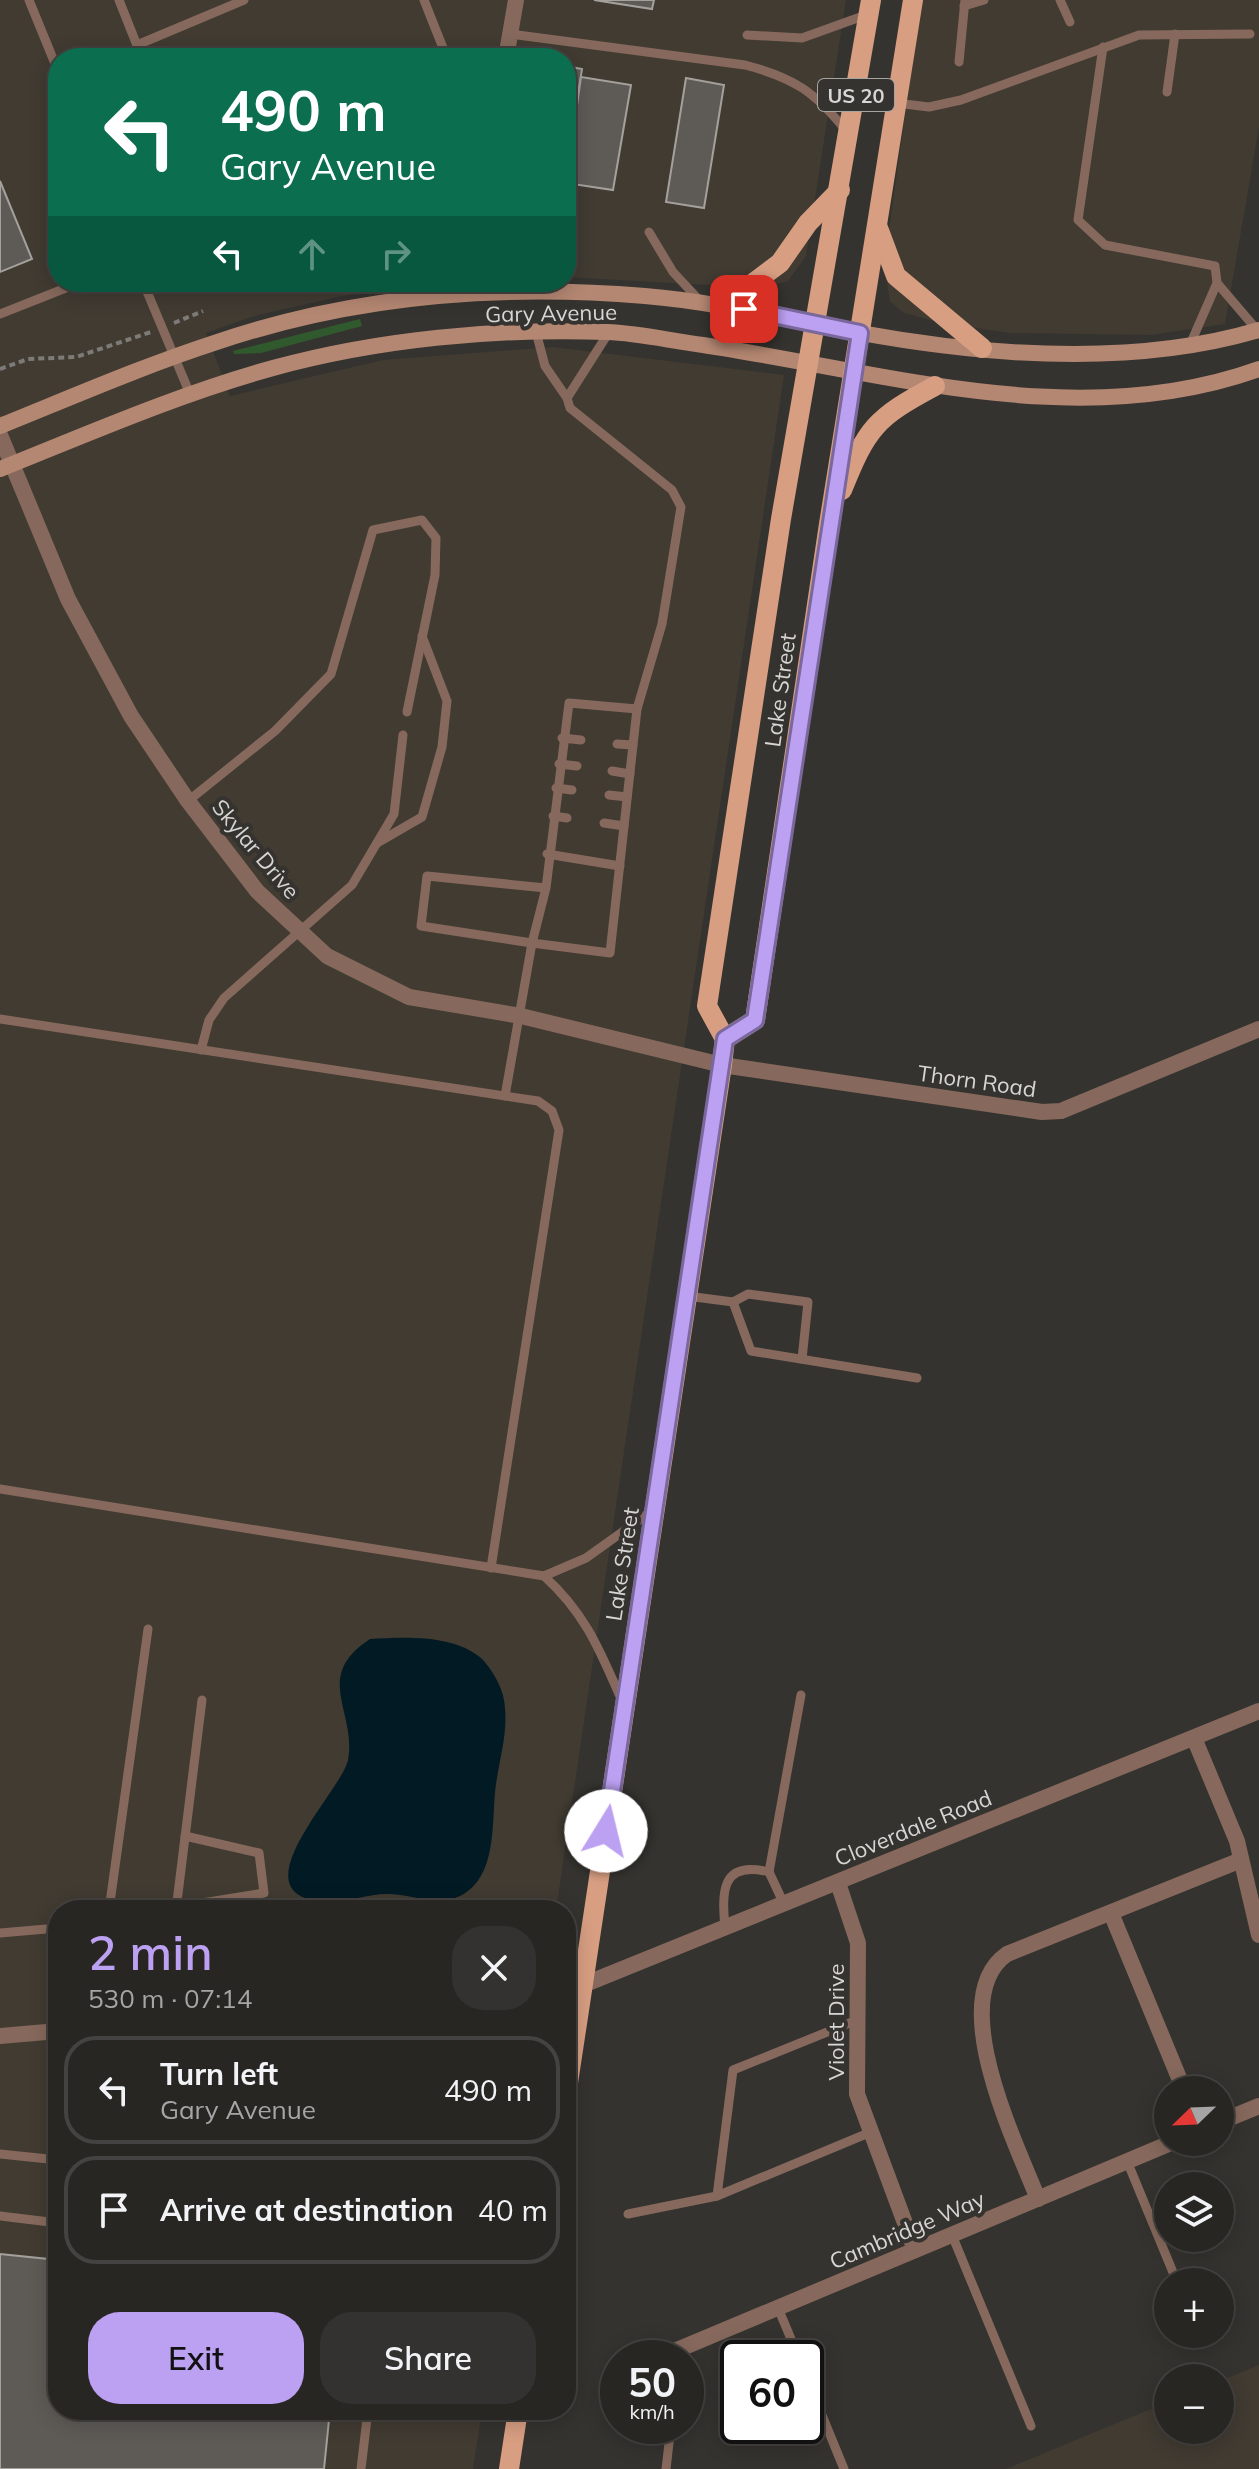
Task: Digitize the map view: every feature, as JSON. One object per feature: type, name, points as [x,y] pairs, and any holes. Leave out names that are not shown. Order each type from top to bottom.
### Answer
[{"type":"main road","name":"US 20","points":[[860,333],[913,0]]},
{"type":"main road","name":"US 20","points":[[818,324],[870,7]]},
{"type":"main road","points":[[723,306],[780,263],[808,223],[840,190]]},
{"type":"main road","points":[[877,226],[896,276],[982,348]]},
{"type":"main road","name":"Gary Avenue","points":[[576,291],[701,302],[860,333],[982,348],[1087,352],[1189,347],[1259,330]]},
{"type":"main road","name":"Gary Avenue","points":[[0,426],[174,357],[271,326],[427,296],[466,292]]},
{"type":"main road","name":"Lake Street","points":[[576,1979],[625,1707],[722,1065],[725,1039],[707,1006],[809,363],[818,324]]},
{"type":"main road","name":"Gary Avenue","points":[[5,467],[190,394],[275,367],[383,346],[536,332],[609,332],[935,386],[1065,398],[1159,393],[1259,369]]},
{"type":"main road","name":"Lake Street","points":[[725,1039],[755,1020],[860,333]]},
{"type":"main road","points":[[829,524],[868,432],[896,407],[935,386]]},
{"type":"main road","points":[[509,2469],[516,2420]]},
{"type":"street","points":[[508,48],[516,0]]},
{"type":"street","points":[[427,296],[431,292]]},
{"type":"street","name":"Skylar Drive","points":[[0,435],[5,467],[68,599],[131,716],[188,801],[257,891],[327,956],[409,997],[521,1016],[722,1065]]},
{"type":"street","name":"Thorn Road","points":[[722,1065],[1042,1112],[1061,1111],[1259,1029]]},
{"type":"street","name":"Cloverdale Road","points":[[576,1985],[838,1883],[1259,1711]]},
{"type":"street","points":[[1194,1738],[1237,1841],[1259,1935]]},
{"type":"street","points":[[1038,2199],[985,2062],[984,1983],[993,1963],[1007,1954],[1241,1860]]},
{"type":"street","name":"Violet Drive","points":[[838,1883],[858,1943],[857,2094],[915,2250]]},
{"type":"street","points":[[1111,1913],[1178,2076]]},
{"type":"street","points":[[0,2036],[48,2032]]},
{"type":"street","points":[[1234,2116],[1259,2106]]},
{"type":"street","name":"Cambridge Way","points":[[704,2340],[1154,2150]]},
{"type":"lane","points":[[29,0],[49,48]]},
{"type":"lane","points":[[119,0],[138,48]]},
{"type":"lane","points":[[137,45],[244,0]]},
{"type":"lane","points":[[424,0],[443,48]]},
{"type":"lane","points":[[959,62],[965,3],[984,0]]},
{"type":"lane","points":[[1060,0],[1070,22]]},
{"type":"lane","points":[[747,35],[802,38],[870,7]]},
{"type":"lane","points":[[510,34],[745,65],[774,72],[812,92],[849,134]]},
{"type":"lane","points":[[1167,92],[1175,34]]},
{"type":"lane","points":[[896,103],[929,107],[961,100],[1139,35],[1250,34]]},
{"type":"lane","points":[[1103,47],[1078,220],[1105,245],[1215,266],[1217,283],[1189,347]]},
{"type":"lane","points":[[649,232],[673,272],[701,302]]},
{"type":"lane","points":[[1217,283],[1259,330]]},
{"type":"lane","points":[[0,314],[56,292]]},
{"type":"lane","points":[[147,292],[190,394]]},
{"type":"lane","points":[[536,332],[545,366],[567,398],[570,408],[672,490],[681,507],[662,624],[637,709],[610,953],[421,926],[427,876],[546,888]]},
{"type":"lane","points":[[567,398],[609,332]]},
{"type":"lane","points":[[188,801],[275,731],[331,674],[373,530],[422,520],[436,538],[435,565],[407,712]]},
{"type":"lane","points":[[376,844],[422,817],[442,747],[447,701],[422,636]]},
{"type":"lane","points":[[505,1096],[532,943],[546,888],[547,854],[569,703],[637,709]]},
{"type":"lane","points":[[201,1050],[209,1020],[224,998],[352,885],[394,814],[403,735]]},
{"type":"lane","points":[[562,738],[581,740]]},
{"type":"lane","points":[[617,744],[633,745]]},
{"type":"lane","points":[[559,764],[577,766]]},
{"type":"lane","points":[[612,771],[630,774]]},
{"type":"lane","points":[[556,788],[572,790]]},
{"type":"lane","points":[[609,795],[627,797]]},
{"type":"lane","points":[[553,816],[567,818]]},
{"type":"lane","points":[[604,823],[624,826]]},
{"type":"lane","points":[[547,854],[620,866]]},
{"type":"lane","points":[[0,1019],[538,1101],[552,1111],[559,1130],[491,1568]]},
{"type":"lane","points":[[687,1296],[733,1302],[748,1294],[808,1302],[802,1359]]},
{"type":"lane","points":[[733,1302],[751,1351],[917,1378]]},
{"type":"lane","points":[[0,1489],[544,1576],[586,1558],[655,1508]]},
{"type":"lane","points":[[544,1576],[571,1600],[589,1626],[625,1707]]},
{"type":"lane","points":[[110,1900],[148,1629]]},
{"type":"lane","points":[[784,1904],[769,1872],[801,1695]]},
{"type":"lane","points":[[178,1900],[202,1700]]},
{"type":"lane","points":[[185,1836],[259,1853],[264,1893],[223,1900]]},
{"type":"lane","points":[[725,1928],[722,1891],[728,1879],[755,1869],[769,1872]]},
{"type":"lane","points":[[0,1933],[48,1929]]},
{"type":"lane","points":[[717,2196],[733,2070],[857,2020]]},
{"type":"lane","points":[[628,2214],[717,2196],[871,2132]]},
{"type":"lane","points":[[0,2154],[48,2159]]},
{"type":"lane","points":[[1127,2161],[1171,2268]]},
{"type":"lane","points":[[0,2216],[48,2222]]},
{"type":"lane","points":[[952,2235],[1031,2426]]},
{"type":"lane","points":[[778,2308],[791,2340]]},
{"type":"lane","points":[[361,2469],[367,2420]]},
{"type":"lane","points":[[824,2420],[844,2469]]},
{"type":"lane","points":[[666,2469],[669,2444]]},
{"type":"path","points":[[0,369],[28,359],[76,357],[125,342]]},
{"type":"shaded area","points":[[0,0],[846,0],[806,256],[788,281],[762,288],[576,278],[576,48],[48,48],[48,292],[374,292],[254,316],[206,333],[230,396],[383,360],[552,347],[784,375],[557,1900],[48,1900],[48,2420],[480,2420],[473,2469],[0,2469]]},
{"type":"shaded area","points":[[921,0],[1259,0],[1259,127],[1225,324],[1151,335],[1011,333],[940,323],[902,312],[890,301],[884,266]]},
{"type":"shaded area","points":[[1259,2365],[1259,2469],[1006,2469],[1154,2408],[1154,2444],[1234,2444],[1234,2375]]},
{"type":"green space","points":[[360,319],[362,326],[261,353],[234,354],[233,351]]},
{"type":"water","points":[[370,1639],[443,1641],[470,1650],[481,1658],[496,1678],[503,1695],[505,1732],[496,1784],[491,1844],[482,1874],[474,1886],[462,1895],[444,1900],[382,1894],[347,1900],[318,1900],[299,1895],[289,1882],[290,1863],[300,1840],[342,1775],[348,1760],[349,1742],[340,1681],[343,1667],[353,1653]]},
{"type":"building","points":[[594,0],[654,0],[652,9]]},
{"type":"building","points":[[576,68],[582,69],[576,106]]},
{"type":"building","points":[[581,77],[631,85],[613,190],[576,184],[576,112]]},
{"type":"building","points":[[686,78],[724,85],[704,208],[666,202]]},
{"type":"building","points":[[0,181],[32,259],[0,272]]},
{"type":"building","points":[[0,2254],[48,2259],[48,2420],[329,2420],[324,2469],[0,2469]]},
{"type":"route","points":[[606,1831],[725,1039],[755,1020],[860,333],[744,309]]}]
